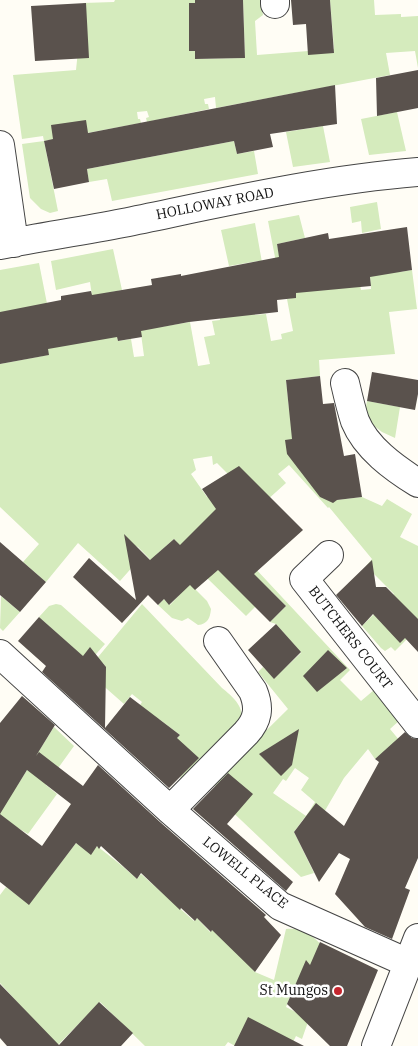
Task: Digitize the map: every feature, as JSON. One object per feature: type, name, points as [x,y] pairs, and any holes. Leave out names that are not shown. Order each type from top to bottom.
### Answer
[{"type":"street","name":"HOLLOWAY ROAD","points":[[0,145],[7,244],[350,179],[418,172]]},
{"type":"street","points":[[345,383],[356,423],[364,435],[382,457],[418,483]]},
{"type":"street","name":"BUTCHERS COURT","points":[[329,555],[304,579],[418,724]]},
{"type":"street","points":[[170,810],[246,733],[257,717],[257,701],[253,691],[218,640]]},
{"type":"street","name":"LOWELL PLACE","points":[[0,654],[170,810],[280,906],[408,963]]},
{"type":"street","points":[[376,1046],[418,938]]},
{"type":"green space","points":[[115,0],[195,0],[195,3],[189,3],[189,51],[195,51],[196,59],[245,58],[243,0],[261,0],[263,15],[255,21],[257,55],[334,49],[330,0],[374,0],[375,15],[401,14],[401,17],[418,16],[418,68],[415,51],[386,53],[390,75],[216,108],[215,97],[204,99],[209,109],[147,122],[146,118],[149,117],[147,111],[137,112],[141,123],[44,141],[43,136],[22,139],[13,75],[76,70],[83,3],[114,2]]},
{"type":"green space","points":[[397,112],[406,151],[369,155],[361,119]]},
{"type":"green space","points":[[323,126],[330,162],[293,167],[286,132]]},
{"type":"green space","points":[[44,141],[58,211],[50,213],[41,209],[30,198],[22,144]]},
{"type":"green space","points":[[234,141],[237,154],[254,151],[258,174],[112,201],[107,179],[89,182],[87,169]]},
{"type":"green space","points":[[377,202],[381,229],[362,233],[361,221],[352,223],[350,207]]},
{"type":"green space","points":[[299,215],[305,238],[277,244],[284,282],[280,283],[268,221]]},
{"type":"green space","points":[[255,223],[266,285],[262,286],[258,261],[229,266],[221,230]]},
{"type":"green space","points":[[113,249],[122,290],[92,296],[90,282],[56,290],[51,261]]},
{"type":"green space","points":[[39,263],[52,329],[0,312],[0,270]]},
{"type":"green space","points":[[399,264],[400,272],[412,270],[417,309],[389,312],[395,354],[319,360],[320,376],[286,380],[289,409],[322,459],[328,501],[362,497],[382,506],[387,499],[412,514],[400,537],[418,546],[418,628],[395,651],[391,647],[385,651],[362,626],[394,594],[366,566],[372,559],[329,507],[289,465],[278,474],[286,483],[226,537],[350,670],[340,680],[361,701],[374,690],[401,719],[390,729],[400,741],[375,759],[368,749],[344,778],[316,826],[305,817],[294,832],[314,873],[301,877],[222,802],[226,797],[213,783],[288,709],[258,672],[263,667],[274,678],[301,653],[276,624],[270,622],[286,606],[271,591],[246,616],[208,579],[174,539],[156,555],[183,586],[188,582],[207,601],[211,609],[210,615],[206,622],[201,624],[198,625],[188,618],[182,621],[172,618],[158,605],[164,599],[170,605],[182,592],[138,547],[132,545],[135,564],[120,581],[78,543],[46,582],[23,562],[39,544],[0,507],[0,364],[48,355],[46,339],[115,327],[118,341],[131,339],[134,357],[144,356],[139,319],[160,327],[190,322],[198,366],[210,364],[204,337],[215,335],[212,321],[220,320],[219,309],[253,303],[255,315],[266,314],[271,341],[282,339],[281,334],[293,331],[287,299],[296,297],[294,281],[358,273],[361,290],[371,289],[370,275]],"holes":[[[212,456],[213,465],[217,463],[229,475],[207,497],[191,474],[196,470],[193,459]],[[295,768],[309,778],[301,790],[315,802],[306,816],[273,793],[283,779],[286,781]]]},
{"type":"green space","points":[[367,401],[400,407],[395,438],[382,432],[364,418]]},
{"type":"green space","points":[[1,596],[20,612],[3,631],[0,628]]},
{"type":"green space","points":[[142,604],[233,698],[241,709],[242,719],[182,780],[180,777],[190,766],[170,746],[180,735],[159,719],[139,739],[140,705],[142,702],[132,694],[124,704],[99,682],[106,671],[103,663],[84,674]]},
{"type":"green space","points":[[61,605],[105,644],[89,662],[39,617],[49,606]]},
{"type":"green space","points":[[54,727],[74,746],[46,785],[57,794],[28,834],[18,828],[15,833],[0,823],[0,804],[17,786]]},
{"type":"green space","points":[[76,843],[91,854],[97,846],[137,879],[141,874],[194,921],[197,918],[210,932],[215,927],[255,972],[274,980],[286,929],[303,931],[323,946],[338,966],[291,994],[286,1007],[309,1019],[302,1039],[296,1036],[291,1046],[235,1046],[228,1042],[225,1046],[145,1046],[100,1002],[57,1046],[0,983],[0,895],[6,887],[29,904]]},
{"type":"building","points":[[195,0],[243,0],[245,58],[195,59],[195,51],[189,51],[189,3],[195,3]]},
{"type":"building","points":[[291,0],[330,0],[334,53],[308,55],[306,24],[293,25]]},
{"type":"building","points":[[86,3],[89,58],[35,61],[31,6]]},
{"type":"building","points":[[418,70],[418,108],[377,116],[376,78]]},
{"type":"building","points":[[335,85],[337,124],[270,134],[273,147],[237,154],[234,141],[87,169],[89,182],[54,189],[44,141],[53,139],[51,125],[86,120],[88,133]]},
{"type":"building","points":[[407,227],[412,270],[370,277],[371,286],[296,293],[296,298],[277,300],[278,312],[189,322],[141,331],[142,337],[118,341],[117,337],[48,349],[49,355],[0,364],[0,312],[61,300],[61,296],[91,291],[92,295],[152,285],[151,279],[181,274],[181,276],[279,257],[277,244],[328,233],[329,239]]},
{"type":"building","points":[[372,372],[418,380],[415,410],[367,401]]},
{"type":"building","points":[[320,376],[323,404],[334,403],[344,456],[355,454],[362,497],[337,500],[333,503],[320,497],[287,454],[285,440],[292,439],[286,380]]},
{"type":"building","points":[[239,466],[303,530],[254,574],[286,606],[270,622],[218,570],[195,590],[190,585],[169,605],[164,599],[158,605],[148,595],[122,623],[73,577],[89,558],[136,600],[124,534],[150,560],[174,539],[180,545],[216,509],[202,489]]},
{"type":"building","points":[[0,542],[46,582],[20,612],[0,595]]},
{"type":"building","points":[[372,560],[376,587],[386,587],[418,619],[418,652],[405,638],[400,643],[373,614],[362,626],[336,595]]},
{"type":"building","points":[[39,617],[83,656],[90,647],[106,667],[105,728],[130,697],[180,735],[177,738],[199,758],[169,788],[42,672],[46,666],[18,641]]},
{"type":"building","points":[[276,624],[301,652],[274,679],[248,650]]},
{"type":"building","points":[[328,650],[347,668],[317,692],[303,676]]},
{"type":"building","points":[[22,696],[55,725],[36,756],[39,752],[83,786],[98,765],[266,915],[264,917],[281,935],[255,972],[212,930],[211,932],[197,918],[195,921],[181,908],[180,910],[141,873],[137,879],[101,846],[99,849],[97,846],[91,855],[76,843],[29,905],[0,882],[0,723]],"holes":[[[27,770],[71,804],[42,846],[0,814]]]},
{"type":"building","points":[[299,729],[292,765],[281,776],[259,754]]},
{"type":"building","points":[[405,732],[412,738],[418,739],[418,858],[405,888],[410,890],[392,939],[365,927],[335,894],[350,859],[339,853],[319,882],[294,832],[316,803],[344,826],[379,762],[375,759]]},
{"type":"building","points":[[228,773],[253,794],[227,824],[293,882],[286,891],[193,809]]},
{"type":"building","name":"St Mungos","points":[[320,942],[378,970],[347,1046],[330,1046],[287,1004],[306,960],[310,965]]},
{"type":"building","points":[[0,984],[59,1045],[99,1002],[133,1033],[121,1046],[7,1046],[0,1038]]},
{"type":"building","points":[[248,1017],[304,1046],[234,1046]]},
{"type":"place","name":"St Mungos","points":[[338,991]]}]
